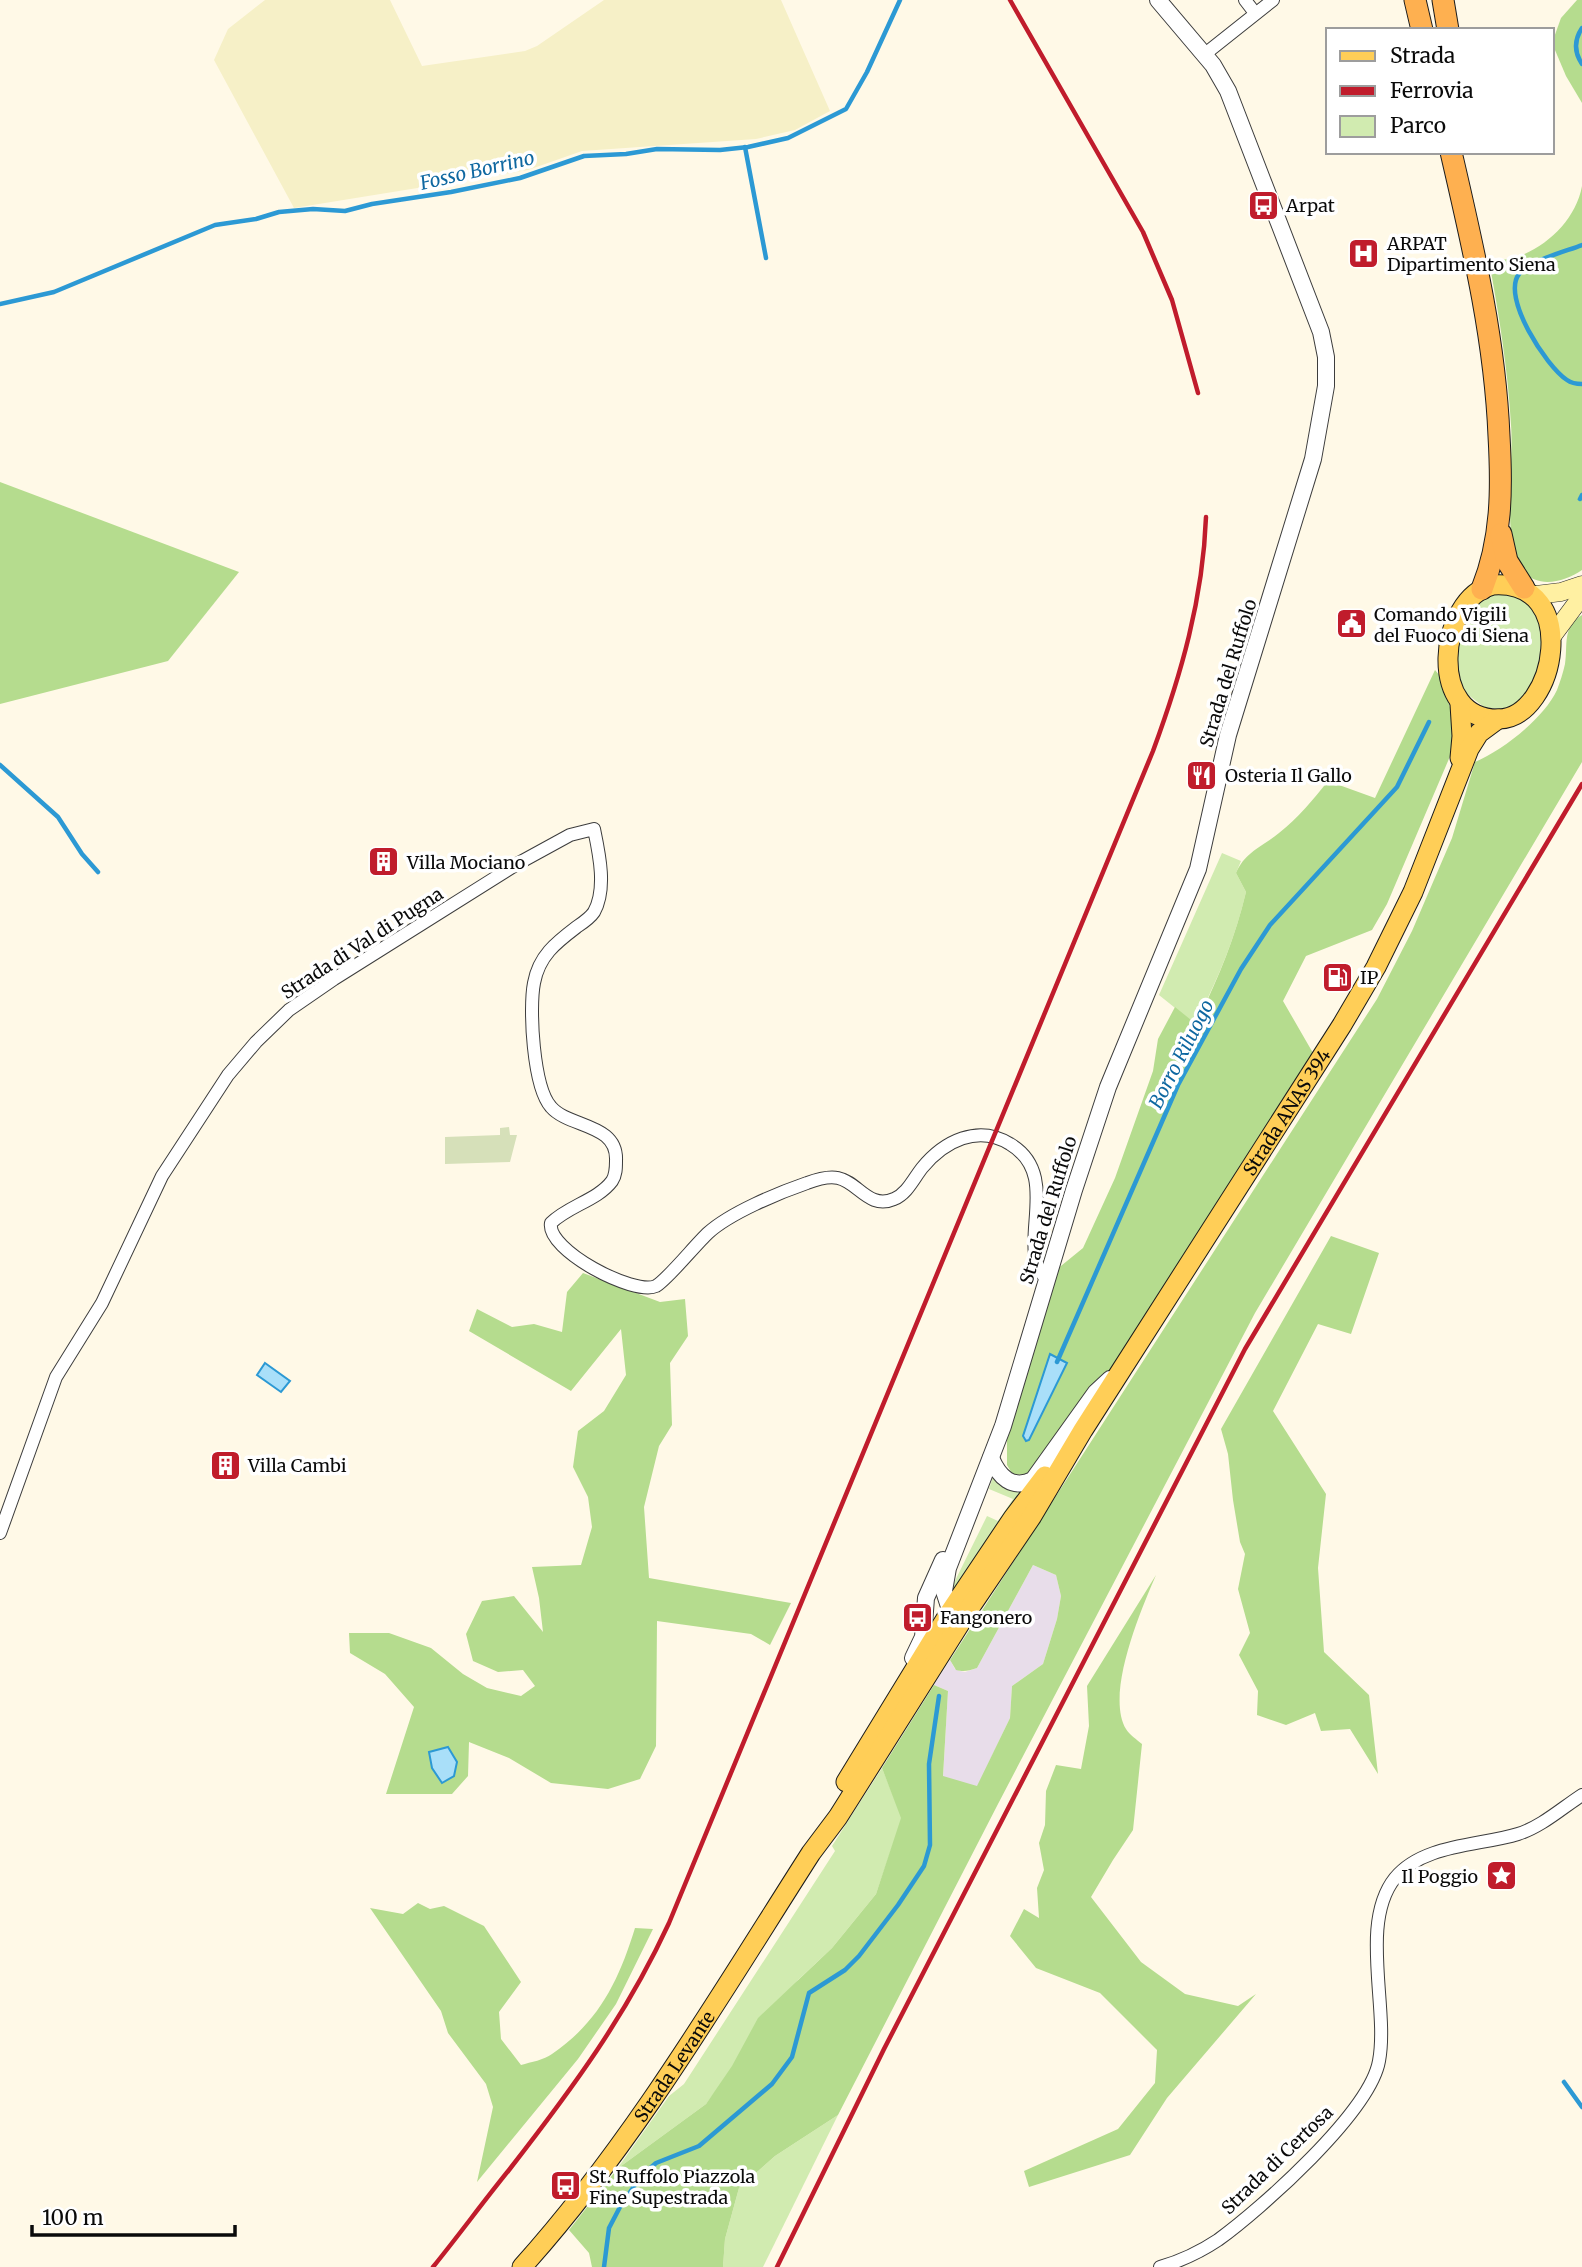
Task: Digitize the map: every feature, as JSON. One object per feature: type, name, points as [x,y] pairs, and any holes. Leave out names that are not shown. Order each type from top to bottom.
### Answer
[{"type":"highway","points":[[1415,0],[1422,28]]},
{"type":"highway","points":[[1443,0],[1448,28]]},
{"type":"highway","points":[[1451,154],[1488,321],[1500,447],[1500,522],[1507,561],[1530,591]]},
{"type":"highway","points":[[1465,154],[1474,219],[1475,256]]},
{"type":"highway","points":[[1482,589],[1493,559],[1500,522]]},
{"type":"main road","points":[[1482,589],[1503,584],[1530,591],[1561,592],[1582,585]]},
{"type":"main road","name":"Strada ANAS 394","points":[[1456,779],[1462,736],[1460,704],[1449,676],[1449,648],[1461,613],[1470,599],[1482,589]]},
{"type":"main road","name":"Strada ANAS 394","points":[[950,1622],[1029,1495],[1083,1430],[1370,978],[1413,892],[1456,779],[1474,740],[1479,733],[1499,719],[1520,712],[1539,693],[1549,663],[1553,635],[1550,614],[1530,591]]},
{"type":"main road","points":[[1553,635],[1582,596]]},
{"type":"main road","points":[[1460,704],[1472,713],[1499,719]]},
{"type":"main road","name":"Strada Levante","points":[[811,1853],[861,1754],[950,1622]]},
{"type":"main road","name":"Strada Levante","points":[[522,2267],[556,2228],[633,2125],[811,1853],[847,1803],[950,1622]]},
{"type":"street","name":"Strada del Ruffolo","points":[[950,1622],[944,1591],[946,1574],[992,1458],[1108,1087],[1198,869],[1228,735],[1305,487],[1325,399],[1326,357],[1315,316],[1235,107],[1223,81],[1205,54],[1158,0]]},
{"type":"street","points":[[1245,0],[1255,13]]},
{"type":"street","points":[[1205,54],[1273,0]]},
{"type":"street","name":"Strada di Val di Pugna","points":[[0,1533],[56,1377],[102,1303],[162,1176],[228,1074],[289,1010],[517,863],[569,835],[594,829],[602,863],[598,901],[593,913],[547,951],[538,964],[533,985],[533,1039],[544,1093],[551,1107],[599,1131],[611,1141],[617,1155],[614,1178],[607,1186],[551,1223],[552,1235],[561,1247],[589,1266],[627,1283],[643,1288],[657,1285],[724,1220],[808,1183],[831,1178],[844,1180],[860,1193],[877,1201],[892,1201],[901,1196],[924,1166],[949,1143],[964,1137],[982,1135],[1012,1145],[1030,1167],[1036,1183],[1037,1199],[1035,1259],[1046,1279]]},
{"type":"street","points":[[992,1458],[998,1472],[1007,1481],[1022,1484],[1033,1480],[1096,1392],[1120,1372]]},
{"type":"street","name":"Strada del Ruffolo","points":[[861,1754],[880,1710],[921,1643],[924,1608],[933,1581],[977,1493]]},
{"type":"street","points":[[924,1608],[931,1618],[950,1622]]},
{"type":"street","name":"Strada di Certosa","points":[[1160,2267],[1186,2258],[1217,2241],[1251,2213],[1324,2144],[1364,2096],[1375,2076],[1379,2061],[1381,2036],[1378,1930],[1385,1897],[1394,1879],[1412,1864],[1431,1854],[1520,1833],[1582,1795]]},
{"type":"shaded area","points":[[265,0],[390,0],[422,66],[525,51],[537,46],[604,0],[781,0],[830,111],[795,130],[756,139],[582,151],[528,170],[294,208],[214,60],[228,29]]},
{"type":"shaded area","points":[[1033,1565],[1056,1575],[1061,1596],[1043,1664],[1012,1686],[1010,1718],[977,1787],[943,1777],[948,1691],[934,1685],[950,1660],[955,1669],[960,1671],[977,1668]]},
{"type":"green space","points":[[1577,0],[1582,0],[1582,103],[1554,48],[1554,37],[1561,18]]},
{"type":"green space","points":[[1582,186],[1582,570],[1565,579],[1547,582],[1538,581],[1523,572],[1514,549],[1510,514],[1510,404],[1489,261],[1517,257],[1550,238],[1574,209]]},
{"type":"green space","points":[[0,482],[239,572],[168,661],[0,704]]},
{"type":"green space","points":[[1500,593],[1532,602],[1544,633],[1535,682],[1515,706],[1504,710],[1484,707],[1463,691],[1459,681],[1457,648],[1467,618],[1479,600]]},
{"type":"green space","points":[[1582,615],[1582,762],[1255,1313],[838,2115],[775,2156],[739,2188],[725,2239],[723,2267],[592,2267],[589,2253],[569,2230],[617,2169],[706,2104],[732,2066],[758,2018],[832,1948],[876,1894],[901,1818],[882,1768],[934,1685],[948,1691],[943,1776],[977,1786],[1010,1718],[1012,1686],[1043,1664],[1061,1596],[1056,1575],[1033,1565],[977,1668],[956,1670],[950,1660],[1377,999],[1412,931],[1452,838],[1475,762],[1498,750],[1522,732],[1551,701],[1564,667],[1571,625]]},
{"type":"green space","points":[[1435,670],[1440,676],[1456,726],[1451,754],[1387,904],[1372,930],[1306,956],[1283,1001],[1313,1053],[1114,1367],[1028,1474],[1013,1475],[1007,1465],[1007,1439],[1056,1270],[1083,1248],[1115,1178],[1153,1071],[1158,1039],[1175,1007],[1196,1024],[1211,992],[1231,943],[1246,892],[1236,873],[1249,855],[1293,821],[1328,781],[1375,798]]},
{"type":"green space","points":[[1222,853],[1241,861],[1236,873],[1246,892],[1225,960],[1195,1024],[1159,995]]},
{"type":"green space","points":[[509,1127],[510,1135],[517,1135],[510,1162],[445,1164],[445,1137],[500,1135],[500,1128]]},
{"type":"green space","points":[[1331,1236],[1379,1253],[1351,1334],[1318,1324],[1273,1411],[1326,1494],[1318,1568],[1324,1652],[1369,1695],[1378,1774],[1350,1729],[1321,1731],[1315,1713],[1286,1725],[1257,1715],[1258,1691],[1239,1655],[1250,1633],[1238,1589],[1245,1554],[1240,1542],[1228,1454],[1221,1429]]},
{"type":"green space","points":[[583,1273],[660,1302],[685,1299],[688,1336],[670,1363],[672,1425],[659,1446],[644,1507],[649,1578],[791,1603],[770,1645],[751,1634],[657,1621],[656,1746],[640,1779],[608,1789],[551,1783],[509,1758],[469,1742],[468,1776],[452,1794],[386,1794],[414,1707],[385,1674],[350,1653],[349,1633],[389,1633],[431,1648],[463,1674],[487,1688],[521,1696],[535,1686],[523,1670],[498,1672],[473,1661],[466,1634],[482,1601],[514,1596],[543,1632],[532,1567],[581,1565],[592,1527],[588,1497],[573,1467],[578,1431],[604,1411],[626,1375],[621,1329],[571,1391],[469,1331],[477,1309],[512,1327],[534,1324],[562,1332],[567,1292]]},
{"type":"green space","points":[[993,1477],[1003,1487],[1025,1493],[955,1600],[952,1587],[987,1516],[998,1521],[1013,1499],[989,1489]]},
{"type":"green space","points":[[1156,1575],[1134,1630],[1122,1674],[1120,1695],[1121,1714],[1126,1729],[1142,1744],[1133,1830],[1091,1897],[1141,1962],[1185,1994],[1238,2006],[1256,1994],[1167,2098],[1130,2155],[1029,2187],[1024,2171],[1118,2129],[1155,2083],[1157,2050],[1100,1993],[1036,1968],[1010,1936],[1024,1909],[1039,1918],[1037,1888],[1044,1870],[1039,1843],[1045,1825],[1046,1791],[1056,1765],[1081,1769],[1089,1726],[1087,1686]]},
{"type":"green space","points":[[882,1768],[902,1818],[876,1894],[832,1948],[798,1980],[706,2104],[617,2169],[669,2096],[684,2084],[835,1851],[832,1846]]},
{"type":"green space","points":[[418,1903],[430,1909],[444,1906],[484,1926],[521,1982],[499,2012],[501,2039],[521,2065],[549,2056],[583,2028],[595,2014],[614,1982],[635,1928],[653,1929],[616,2004],[578,2059],[477,2182],[493,2107],[486,2084],[448,2033],[441,2011],[370,1908],[403,1914]]},
{"type":"green space","points":[[838,2115],[763,2267],[723,2267],[725,2239],[739,2188],[775,2156]]},
{"type":"water","points":[[1050,1354],[1067,1363],[1029,1440],[1026,1441],[1023,1436]]},
{"type":"water","points":[[265,1363],[290,1381],[281,1392],[257,1375]]},
{"type":"water","points":[[448,1747],[457,1762],[454,1776],[442,1783],[432,1768],[429,1752]]},
{"type":"waterway","name":"Fosso Borrino","points":[[0,304],[54,292],[215,225],[256,219],[279,212],[313,209],[345,211],[372,204],[451,192],[520,178],[584,156],[657,149],[720,150],[788,138],[846,109],[867,72],[900,0]]},
{"type":"waterway","name":"Borro Riluogo","points":[[1582,28],[1576,46],[1582,64]]},
{"type":"waterway","points":[[745,147],[766,258]]},
{"type":"waterway","name":"Borro Riluogo","points":[[1582,245],[1524,269],[1515,285],[1521,314],[1548,361],[1567,380],[1582,384]]},
{"type":"waterway","name":"Borro Riluogo","points":[[1580,499],[1582,495]]},
{"type":"waterway","name":"Borro Riluogo","points":[[1057,1362],[1178,1085],[1241,969],[1270,925],[1397,787],[1429,722]]},
{"type":"waterway","points":[[0,765],[58,817],[82,854],[98,872]]},
{"type":"waterway","name":"Borro Riluogo","points":[[604,2267],[609,2228],[641,2176],[656,2163],[699,2146],[772,2084],[792,2057],[809,1993],[845,1970],[859,1956],[924,1866],[930,1845],[929,1764],[939,1696]]},
{"type":"waterway","points":[[1564,2082],[1582,2107]]},
{"type":"railway","points":[[1010,0],[1143,232],[1172,300],[1198,393]]},
{"type":"railway","points":[[433,2267],[576,2081],[635,1989],[669,1923],[1153,751],[1189,636],[1200,577],[1206,517]]},
{"type":"railway","points":[[777,2267],[884,2049],[1245,1349],[1582,784]]},
{"type":"place","name":"Arpat","points":[[1263,205]]},
{"type":"place","name":"ARPAT Dipartimento Siena","points":[[1364,253]]},
{"type":"place","name":"Comando Vigili del Fuoco di Siena","points":[[1351,624]]},
{"type":"place","name":"Osteria Il Gallo","points":[[1202,775]]},
{"type":"place","name":"Villa Mociano","points":[[384,862]]},
{"type":"place","name":"IP","points":[[1337,977]]},
{"type":"place","name":"Villa Cambi","points":[[225,1465]]},
{"type":"place","name":"Fangonero","points":[[917,1617]]},
{"type":"place","name":"Il Poggio","points":[[1501,1876]]},
{"type":"place","name":"St. Ruffolo Piazzola Fine Supestrada","points":[[566,2186]]}]
